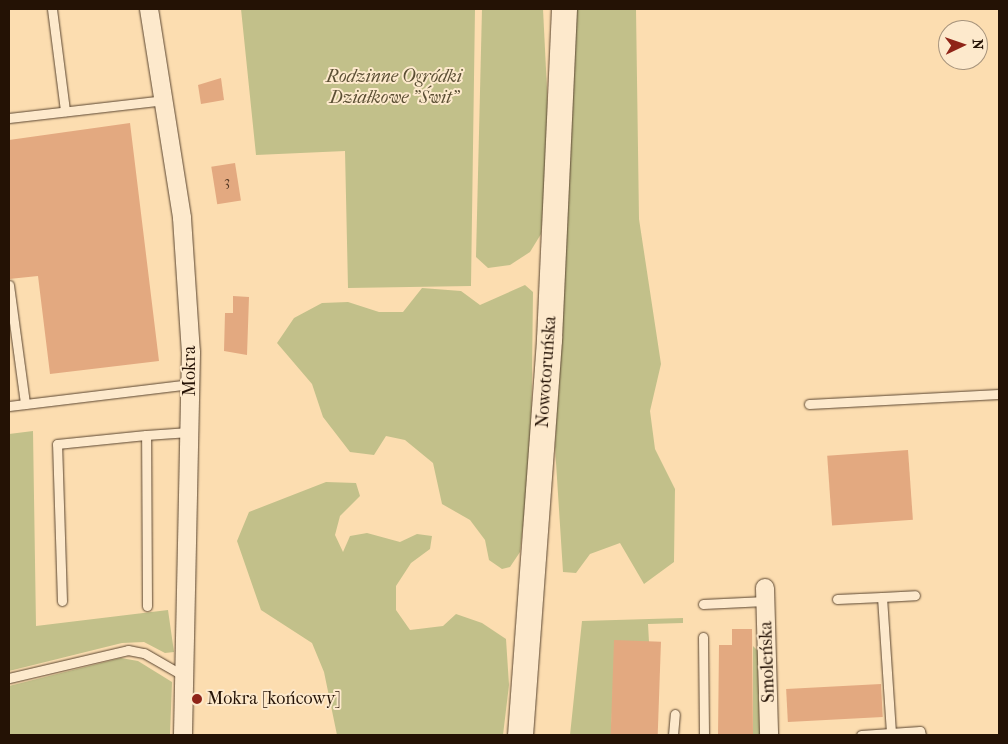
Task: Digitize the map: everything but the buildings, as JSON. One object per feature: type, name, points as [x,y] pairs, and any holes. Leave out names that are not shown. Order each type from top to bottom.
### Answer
[{"type":"main road","name":"Nowotoruńska","points":[[520,735],[549,339],[564,9]]},
{"type":"street","name":"Mokra","points":[[150,9],[165,100],[185,252],[190,384],[183,735]]},
{"type":"street","name":"Smoleńska","points":[[765,594],[769,735]]},
{"type":"lane","points":[[52,9],[65,112]]},
{"type":"lane","points":[[9,118],[165,100]]},
{"type":"lane","points":[[10,285],[24,404]]},
{"type":"lane","points":[[9,406],[190,384]]},
{"type":"lane","points":[[809,404],[999,394]]},
{"type":"lane","points":[[62,601],[57,444],[189,432]]},
{"type":"lane","points":[[146,435],[147,606]]},
{"type":"lane","points":[[703,604],[765,594]]},
{"type":"lane","points":[[837,599],[915,595]]},
{"type":"lane","points":[[882,597],[890,733]]},
{"type":"lane","points":[[703,637],[704,735]]},
{"type":"lane","points":[[9,678],[128,650],[144,653],[184,676]]},
{"type":"lane","points":[[674,735],[675,714]]},
{"type":"lane","points":[[861,735],[920,731],[921,735]]},
{"type":"green space","name":"Rodzinne Ogródki Działkowe \"Świt\"","points":[[241,9],[475,9],[471,286],[348,288],[345,151],[256,155]]},
{"type":"green space","points":[[482,9],[543,9],[549,130],[541,234],[530,252],[510,265],[488,268],[476,257]]},
{"type":"green space","points":[[576,9],[636,9],[639,219],[661,364],[650,411],[655,449],[675,489],[674,562],[644,584],[620,543],[590,554],[576,573],[563,572],[555,447]]},
{"type":"green space","points":[[525,285],[533,292],[531,454],[520,552],[510,567],[502,569],[489,560],[485,540],[470,520],[442,504],[433,463],[405,440],[386,436],[374,455],[350,452],[323,417],[312,384],[277,343],[294,318],[322,303],[348,302],[379,312],[403,312],[422,288],[461,291],[480,305]]},
{"type":"green space","points":[[33,431],[36,626],[168,610],[174,652],[165,653],[144,642],[122,643],[9,671],[9,434]]},
{"type":"green space","points":[[326,482],[356,483],[360,496],[340,516],[335,535],[343,552],[350,536],[367,533],[400,542],[417,534],[432,536],[430,549],[411,563],[396,586],[396,610],[410,630],[443,626],[456,614],[482,623],[506,639],[509,685],[503,735],[337,735],[324,672],[312,643],[261,610],[237,541],[249,512]]},
{"type":"green space","points":[[683,618],[683,623],[648,624],[649,642],[615,641],[611,735],[570,735],[582,621]]},
{"type":"green space","points":[[753,646],[759,652],[761,735],[753,735]]},
{"type":"green space","points":[[121,658],[138,661],[172,682],[170,735],[9,735],[9,686]]},
{"type":"place","name":"Mokra [końcowy]","points":[[197,699]]}]
